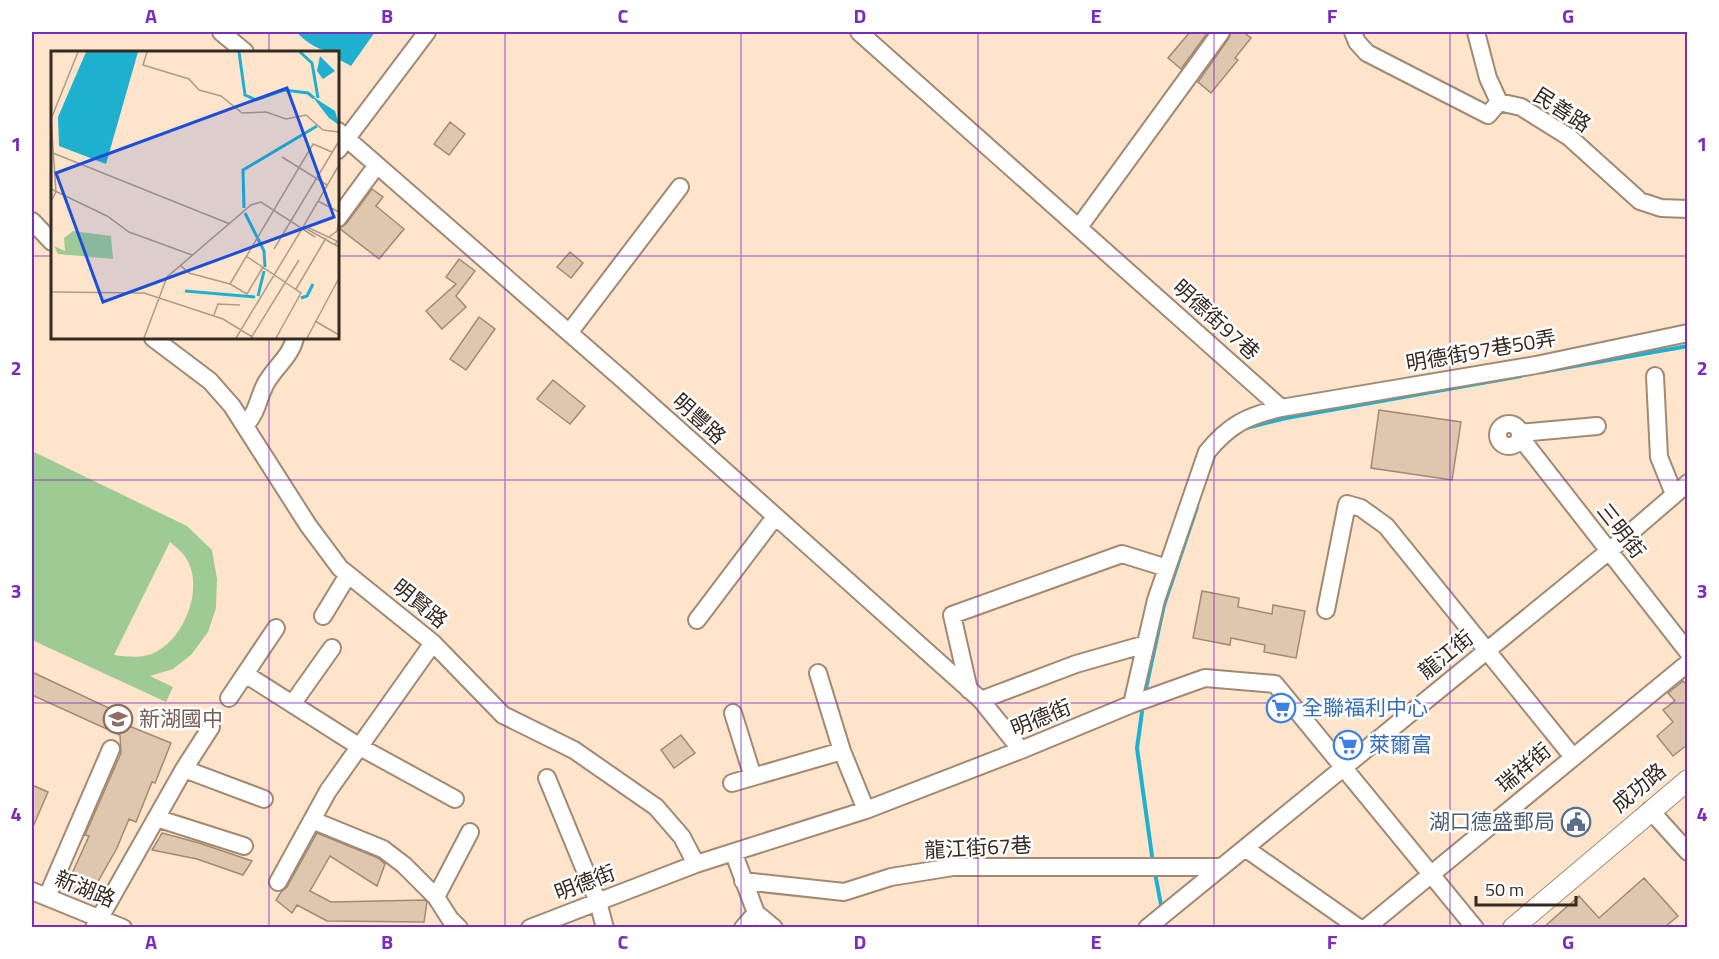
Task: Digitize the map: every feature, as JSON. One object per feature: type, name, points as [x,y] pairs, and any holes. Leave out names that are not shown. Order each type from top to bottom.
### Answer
[{"type":"main road","name":"成功路","points":[[1513,927],[1688,780]]},
{"type":"street","points":[[221,32],[244,51]]},
{"type":"street","points":[[340,140],[427,32]]},
{"type":"street","name":"明德街97巷","points":[[859,32],[1281,408]]},
{"type":"street","points":[[1079,227],[1221,32]]},
{"type":"street","name":"民善路","points":[[1353,32],[1357,42],[1367,53],[1488,115],[1499,102],[1521,107],[1569,137],[1640,201],[1661,208],[1688,209]]},
{"type":"street","points":[[1476,32],[1488,78],[1499,102]]},
{"type":"street","name":"明豐路","points":[[340,140],[377,165],[975,695],[1021,750]]},
{"type":"street","points":[[339,217],[377,165]]},
{"type":"street","points":[[569,333],[680,187]]},
{"type":"street","points":[[32,220],[51,241]]},
{"type":"street","name":"明德街97巷50弄","points":[[1281,408],[1654,345],[1688,333]]},
{"type":"street","name":"明賢路","points":[[154,339],[210,381],[232,406],[308,525],[340,568],[433,643],[503,715],[574,750],[656,807],[682,837],[696,864]]},
{"type":"street","points":[[244,426],[255,413],[266,383],[287,356],[295,339]]},
{"type":"street","points":[[1655,376],[1659,456],[1674,494]]},
{"type":"street","points":[[1132,704],[1156,600],[1207,452],[1221,435],[1235,425],[1255,414],[1281,408]]},
{"type":"street","name":"三明街","points":[[1597,426],[1520,435],[1688,651]]},
{"type":"street","name":"龍江街","points":[[1152,924],[1609,551],[1688,483]]},
{"type":"street","points":[[1326,610],[1347,504],[1361,508],[1386,526],[1573,757]]},
{"type":"street","points":[[697,620],[775,517]]},
{"type":"street","points":[[1146,644],[975,695],[952,615],[1122,554],[1167,568]]},
{"type":"street","points":[[323,616],[348,575]]},
{"type":"street","points":[[229,698],[276,627]]},
{"type":"street","points":[[278,882],[328,791],[433,643]]},
{"type":"street","points":[[293,704],[332,648]]},
{"type":"street","name":"瑞祥街","points":[[1366,927],[1688,663]]},
{"type":"street","points":[[818,673],[842,751],[866,810]]},
{"type":"street","points":[[245,674],[360,747],[455,799]]},
{"type":"street","name":"明德街","points":[[530,927],[696,864],[734,854],[866,810],[1132,704],[1205,678],[1275,684],[1475,927]]},
{"type":"street","points":[[733,713],[753,777]]},
{"type":"street","points":[[97,923],[184,769],[211,727]]},
{"type":"street","points":[[39,894],[111,749]]},
{"type":"street","points":[[732,783],[842,751]]},
{"type":"street","points":[[184,769],[264,799]]},
{"type":"street","points":[[547,778],[598,902],[605,927]]},
{"type":"street","points":[[1650,810],[1688,852]]},
{"type":"street","points":[[156,818],[244,846]]},
{"type":"street","points":[[312,820],[383,849],[404,865],[436,897],[450,919],[459,927]]},
{"type":"street","points":[[436,897],[470,832]]},
{"type":"street","points":[[1245,848],[1359,927]]},
{"type":"street","points":[[734,854],[756,913],[774,927]]},
{"type":"street","name":"龍江街67巷","points":[[743,881],[844,892],[891,877],[953,867],[1221,867]]},
{"type":"street","name":"新湖路","points":[[39,894],[97,923],[123,927]]},
{"type":"street","points":[[743,927],[756,913]]},
{"type":"green space","points":[[32,451],[187,526],[212,550],[217,579],[216,608],[208,632],[191,655],[173,669],[150,676],[173,687],[166,702],[32,640]],"holes":[[[170,542],[186,558],[191,569],[192,595],[184,621],[169,643],[154,653],[137,657],[114,655]]]},
{"type":"water","points":[[296,32],[375,32],[351,66],[339,60],[339,51],[325,51]]},
{"type":"building","points":[[1190,32],[1208,32],[1181,69],[1168,58]]},
{"type":"building","points":[[1231,32],[1243,32],[1251,38],[1235,58],[1238,60],[1211,93],[1198,82]]},
{"type":"building","points":[[450,122],[465,134],[449,155],[434,144]]},
{"type":"building","points":[[372,189],[383,197],[376,206],[404,229],[379,259],[339,228],[346,224]]},
{"type":"building","points":[[570,252],[583,263],[571,278],[557,267]]},
{"type":"building","points":[[459,259],[475,271],[456,296],[466,307],[442,329],[426,311],[456,284],[446,277]]},
{"type":"building","points":[[479,317],[495,329],[466,370],[450,359]]},
{"type":"building","points":[[553,380],[585,406],[570,424],[537,399]]},
{"type":"building","points":[[1379,410],[1461,422],[1452,480],[1371,468]]},
{"type":"building","points":[[1202,591],[1239,598],[1238,607],[1272,614],[1273,605],[1305,611],[1296,658],[1264,652],[1265,645],[1231,638],[1230,645],[1193,638]]},
{"type":"building","points":[[32,672],[128,717],[124,724],[171,743],[136,822],[129,819],[117,848],[88,899],[65,889],[89,836],[85,835],[121,753],[120,735],[32,695]]},
{"type":"building","points":[[1683,681],[1688,686],[1688,744],[1673,756],[1657,736],[1673,722],[1663,710],[1675,701],[1668,693]]},
{"type":"building","points":[[681,735],[695,753],[674,768],[661,750]]},
{"type":"building","points":[[32,785],[48,792],[32,829]]},
{"type":"building","points":[[162,833],[252,861],[243,875],[197,859],[152,850]]},
{"type":"building","points":[[317,833],[378,858],[385,864],[377,886],[330,856],[310,891],[331,902],[425,900],[427,902],[424,922],[327,921],[297,905],[292,913],[276,900],[287,887]]},
{"type":"building","points":[[1644,878],[1678,916],[1665,927],[1544,927],[1579,896],[1599,918]]},
{"type":"waterway","points":[[1541,372],[1688,346]]},
{"type":"waterway","points":[[1246,428],[1286,418],[1521,376]]},
{"type":"waterway","points":[[1146,688],[1164,605],[1197,507]]},
{"type":"waterway","points":[[1142,712],[1137,748],[1153,863]]},
{"type":"waterway","points":[[1155,873],[1162,910]]},
{"type":"place","name":"全聯福利中心","points":[[1281,708]]},
{"type":"place","name":"新湖國中","points":[[118,719]]},
{"type":"place","name":"萊爾富","points":[[1348,745]]},
{"type":"place","name":"湖口德盛郵局","points":[[1576,822]]}]
